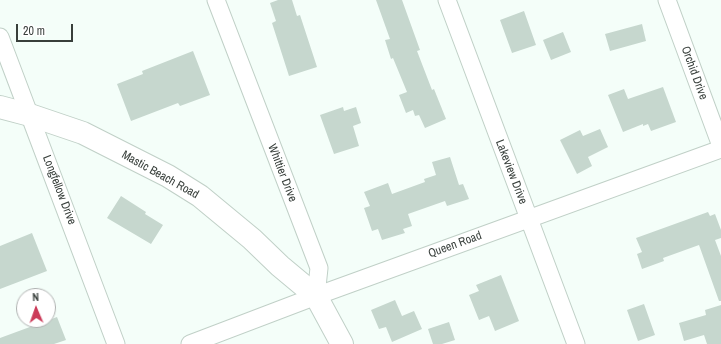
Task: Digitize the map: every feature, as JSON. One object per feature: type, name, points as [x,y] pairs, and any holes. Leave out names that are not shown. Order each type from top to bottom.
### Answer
[{"type":"street","name":"Whittier Drive","points":[[216,0],[319,268],[316,296]]},
{"type":"street","name":"Lakeview Drive","points":[[447,0],[576,344]]},
{"type":"street","name":"Orchid Drive","points":[[667,0],[721,146]]},
{"type":"street","name":"Longfellow Drive","points":[[0,37],[116,344]]},
{"type":"street","name":"Mastic Beach Road","points":[[0,107],[30,115],[83,133],[168,176],[200,196],[252,238],[280,266],[316,296]]},
{"type":"street","name":"Queen Road","points":[[190,344],[316,296],[721,149]]},
{"type":"street","points":[[316,296],[342,344]]},
{"type":"building","points":[[278,0],[292,0],[297,16],[300,15],[317,67],[289,76],[272,23],[276,21],[270,3]]},
{"type":"building","points":[[376,0],[402,0],[420,50],[417,51],[432,90],[434,89],[446,119],[425,128],[419,115],[415,116],[413,110],[406,113],[399,95],[407,92],[393,58],[391,59],[385,40],[390,39]]},
{"type":"building","points":[[524,11],[536,45],[512,53],[500,20]]},
{"type":"building","points":[[642,24],[646,41],[610,51],[605,34]]},
{"type":"building","points":[[563,32],[571,52],[551,60],[543,40]]},
{"type":"building","points":[[193,51],[210,95],[180,106],[178,103],[131,121],[117,84],[143,74],[142,71]]},
{"type":"building","points":[[663,87],[676,122],[651,131],[648,124],[643,126],[643,124],[623,132],[608,95],[624,89],[628,99]]},
{"type":"building","points":[[343,107],[344,111],[356,107],[361,123],[353,126],[359,146],[334,154],[320,115]]},
{"type":"building","points":[[600,129],[608,147],[588,157],[592,166],[577,174],[560,140],[580,130],[583,136]]},
{"type":"building","points":[[450,157],[459,185],[463,184],[469,199],[447,206],[445,201],[408,214],[412,226],[403,229],[405,233],[382,240],[378,229],[372,231],[364,208],[370,206],[364,192],[388,183],[392,194],[425,182],[424,179],[436,175],[432,162]]},
{"type":"building","points":[[121,196],[163,225],[151,244],[107,218]]},
{"type":"building","points":[[708,212],[710,216],[715,214],[721,230],[721,238],[715,240],[721,256],[721,301],[719,301],[699,245],[663,258],[664,261],[642,269],[637,254],[642,252],[636,238]]},
{"type":"building","points":[[32,233],[47,271],[0,289],[0,246]]},
{"type":"building","points":[[501,275],[519,321],[495,331],[489,316],[479,320],[469,295],[479,291],[476,285]]},
{"type":"building","points":[[395,300],[402,316],[414,311],[422,329],[392,342],[386,327],[379,329],[371,310]]},
{"type":"building","points":[[644,304],[655,335],[638,341],[627,310]]},
{"type":"building","points":[[721,305],[721,344],[707,344],[704,335],[684,341],[679,323],[706,315],[705,310]]},
{"type":"building","points":[[56,317],[66,340],[54,344],[0,344],[0,338],[27,328],[56,328]]},
{"type":"building","points":[[449,322],[455,340],[442,344],[433,344],[428,329]]}]
